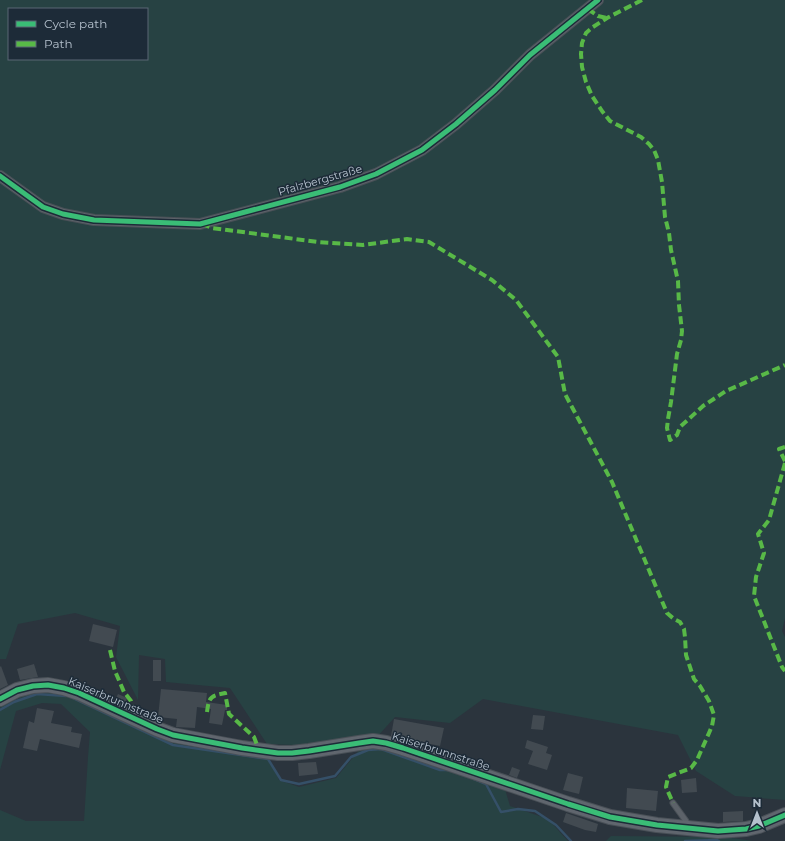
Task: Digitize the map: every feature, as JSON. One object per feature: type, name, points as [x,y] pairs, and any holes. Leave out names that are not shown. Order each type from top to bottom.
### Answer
[{"type":"street","name":"Pfalzbergstraße","points":[[0,176],[43,207],[63,214],[94,220],[200,224],[340,187],[376,174],[422,150],[456,124],[495,90],[530,55],[598,0]]},
{"type":"street","name":"Kaiserbrunnstraße","points":[[0,699],[17,690],[33,686],[48,685],[64,688],[79,693],[173,735],[278,753],[309,752],[373,741],[386,743],[610,817],[657,825],[718,830],[746,829],[759,826],[785,815]]},
{"type":"lane","points":[[673,803],[686,821],[687,828]]},
{"type":"green space","points":[[0,0],[785,0],[785,618],[782,631],[785,637],[785,800],[735,796],[696,771],[678,735],[483,699],[450,723],[395,717],[376,738],[294,745],[267,744],[230,688],[166,682],[165,659],[139,655],[138,700],[116,657],[120,626],[75,613],[18,624],[6,659],[0,659]]},
{"type":"green space","points":[[48,688],[74,694],[155,734],[268,756],[279,780],[299,787],[336,778],[360,749],[385,749],[504,786],[510,806],[548,819],[568,841],[0,841],[0,810],[26,821],[84,821],[90,732],[61,704],[42,703],[16,711],[0,770],[0,703],[22,692]]},
{"type":"green space","points":[[611,836],[726,837],[753,841],[606,841]]},
{"type":"building","points":[[93,624],[117,630],[113,647],[89,641]]},
{"type":"building","points":[[153,660],[161,660],[161,681],[153,681]]},
{"type":"building","points":[[34,664],[38,677],[20,680],[17,669]]},
{"type":"building","points":[[1,666],[8,685],[0,689],[0,667]]},
{"type":"building","points":[[161,689],[207,693],[206,702],[227,705],[227,710],[225,710],[222,725],[209,723],[211,709],[197,707],[195,728],[176,727],[177,719],[158,717]]},
{"type":"building","points":[[118,694],[127,698],[125,705],[115,700]]},
{"type":"building","points":[[37,708],[54,711],[51,723],[72,727],[71,732],[82,734],[79,748],[40,739],[37,751],[23,748],[29,721],[34,723]]},
{"type":"building","points":[[533,715],[545,716],[543,730],[531,729]]},
{"type":"building","points":[[394,719],[444,728],[440,746],[391,736]]},
{"type":"building","points":[[527,740],[548,747],[546,753],[552,755],[547,770],[528,764],[533,751],[525,748]]},
{"type":"building","points":[[316,762],[318,774],[299,776],[298,763]]},
{"type":"building","points":[[512,767],[520,770],[517,778],[509,775]]},
{"type":"building","points":[[568,773],[583,777],[579,794],[563,790]]},
{"type":"building","points":[[696,778],[697,792],[682,793],[681,780]]},
{"type":"building","points":[[627,788],[658,791],[656,811],[626,808]]},
{"type":"building","points":[[743,811],[743,821],[723,822],[723,812]]},
{"type":"building","points":[[566,813],[598,824],[596,832],[585,830],[563,822]]},
{"type":"waterway","points":[[0,710],[14,702],[37,694],[66,696]]},
{"type":"waterway","points":[[71,697],[173,745],[268,759],[281,780],[299,784],[335,776],[351,757],[368,750],[381,749],[440,770],[449,770]]},
{"type":"waterway","points":[[474,779],[486,784],[501,812],[518,809],[535,811],[556,825],[571,841]]},
{"type":"waterway","points":[[685,841],[719,841]]},
{"type":"marked path","points":[[642,0],[607,18],[586,33],[582,43],[581,54],[582,67],[586,82],[592,96],[602,111],[610,121],[641,137],[654,150],[658,160],[662,182],[665,217],[678,281],[682,331],[677,354],[667,428],[670,440],[677,435],[680,427],[703,406],[726,391],[785,365]]},
{"type":"marked path","points":[[588,9],[598,16],[607,18]]},
{"type":"marked path","points":[[202,224],[212,228],[318,242],[363,245],[407,239],[429,242],[492,280],[516,300],[558,357],[565,394],[612,482],[667,613],[680,622],[684,629],[686,655],[694,679],[709,701],[714,715],[712,726],[697,760],[691,768],[668,777],[666,787],[673,803]]},
{"type":"marked path","points":[[785,447],[779,449],[785,461]]},
{"type":"marked path","points":[[785,463],[769,520],[758,534],[764,553],[756,577],[754,596],[782,667],[785,671]]},
{"type":"marked path","points":[[110,650],[115,671],[124,692],[131,701],[133,709],[131,717]]},
{"type":"marked path","points":[[207,712],[211,698],[213,696],[225,693],[229,714],[254,737],[259,750]]},
{"type":"cycle path","points":[[0,176],[43,207],[63,214],[94,220],[200,224],[340,187],[376,174],[422,150],[456,124],[495,90],[530,55],[598,0]]},
{"type":"cycle path","points":[[0,699],[17,690],[33,686],[48,685],[64,688],[79,693],[173,735],[278,753],[309,751],[373,741],[386,743],[610,817],[657,825],[718,831],[746,829],[759,826],[785,815]]}]
